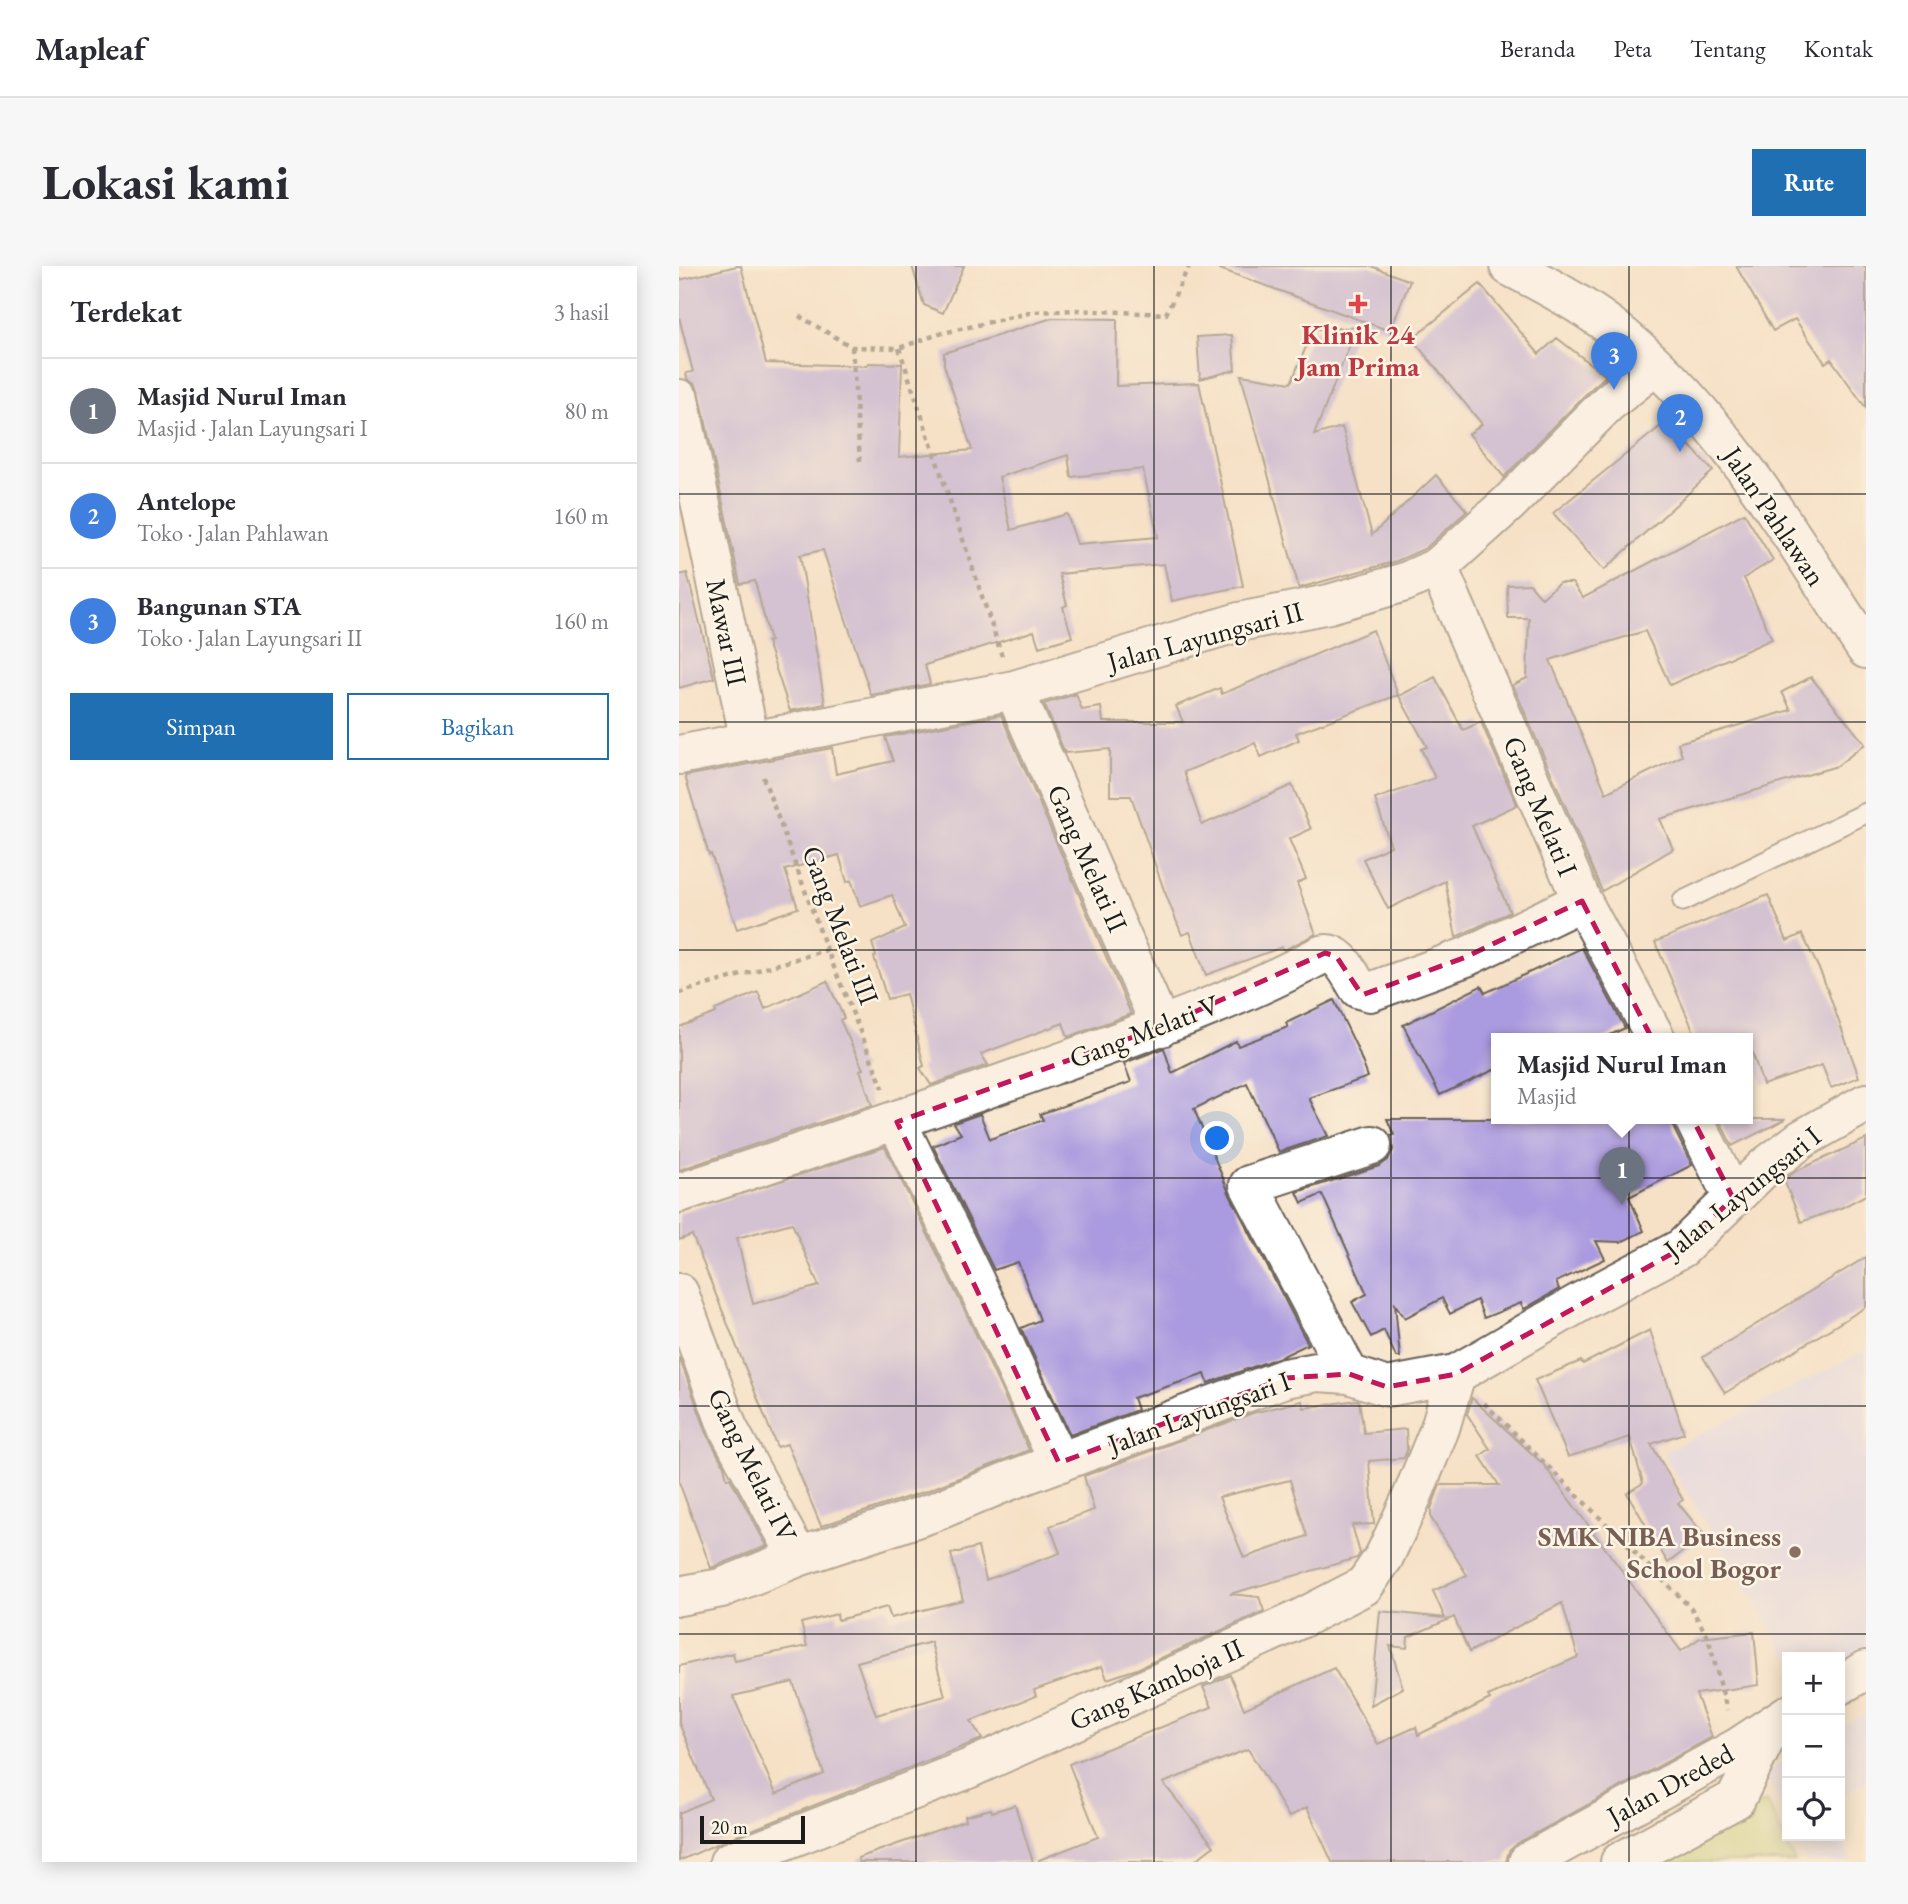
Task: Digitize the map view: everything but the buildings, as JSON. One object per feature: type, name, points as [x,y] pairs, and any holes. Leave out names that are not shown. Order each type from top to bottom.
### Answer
[{"type":"street","name":"Jalan Pahlawan","points":[[1509,266],[1565,295],[1611,326],[1655,366],[1737,456],[1866,649]]},
{"type":"street","name":"Jalan Layungsari II","points":[[679,755],[1014,690],[1239,622],[1329,604],[1392,586],[1438,567],[1509,503],[1608,403],[1655,366]]},
{"type":"street","name":"Mawar III","points":[[679,399],[750,742]]},
{"type":"street","name":"Gang Melati I","points":[[1438,567],[1582,901],[1653,1033]]},
{"type":"street","name":"Gang Melati II","points":[[1014,690],[1161,1027]]},
{"type":"street","name":"Gang Melati V","points":[[679,1193],[897,1122],[1161,1027],[1248,991],[1328,953],[1336,956],[1359,989],[1367,992],[1377,990],[1466,957],[1582,901]]},
{"type":"street","name":"Jalan Layungsari I","points":[[679,1596],[721,1588],[798,1557],[935,1512],[1285,1378],[1317,1372],[1349,1374],[1387,1387],[1456,1374],[1584,1300],[1682,1248],[1765,1167],[1802,1139],[1866,1103]]},
{"type":"street","points":[[897,1122],[987,1306],[1059,1463]]},
{"type":"street","points":[[1696,1124],[1733,1198]]},
{"type":"street","points":[[1349,1374],[1249,1185],[1372,1145]]},
{"type":"street","name":"Gang Melati IV","points":[[679,1293],[729,1428],[798,1557]]},
{"type":"street","name":"Gang Kamboja II","points":[[729,1862],[968,1769],[1300,1619],[1364,1586],[1384,1557],[1412,1497],[1440,1428],[1456,1374]]},
{"type":"street","points":[[1845,1682],[1866,1670]]},
{"type":"street","points":[[1620,1862],[1736,1799],[1780,1719]]},
{"type":"street","name":"Jalan Dreded","points":[[1549,1857],[1737,1748],[1780,1719]]},
{"type":"lane","points":[[1683,901],[1866,813]]},
{"type":"path","points":[[799,316],[852,347],[899,348],[939,334],[1033,312],[1075,310],[1166,314],[1189,266]]},
{"type":"path","points":[[852,347],[860,461]]},
{"type":"path","points":[[899,348],[1014,690]]},
{"type":"path","name":"Gang Melati III","points":[[750,742],[827,950],[897,1122]]},
{"type":"path","points":[[679,993],[827,950]]},
{"type":"path","points":[[1456,1374],[1691,1608],[1708,1637],[1737,1748]]},
{"type":"highlighted area","points":[[1582,901],[1733,1198],[1682,1248],[1456,1374],[1387,1387],[1349,1374],[1285,1378],[1059,1463],[897,1122],[1161,1027],[1325,953],[1336,956],[1362,995],[1466,957]]},
{"type":"shaded area","name":"SMK NIBA Business School Bogor","points":[[1866,1350],[1866,1651],[1845,1664],[1845,1652],[1784,1652],[1663,1453]]},
{"type":"shaded area","points":[[1866,1713],[1866,1782],[1845,1794],[1845,1778],[1845,1725]]},
{"type":"shaded area","points":[[1782,1762],[1782,1809],[1765,1772]]},
{"type":"shaded area","points":[[1796,1841],[1841,1841],[1852,1859],[1866,1851],[1847,1862],[1806,1862]]},
{"type":"green space","points":[[1767,1801],[1782,1834],[1782,1841],[1785,1841],[1795,1862],[1654,1862]]},
{"type":"place","name":"Klinik 24 Jam Prima","points":[[1358,304]]},
{"type":"place","name":"Bangunan STA","points":[[1614,390]]},
{"type":"place","name":"Antelope","points":[[1680,452]]},
{"type":"place","name":"Masjid Nurul Iman","points":[[1622,1205]]},
{"type":"place","name":"SMK NIBA Business School Bogor","points":[[1795,1552]]}]
